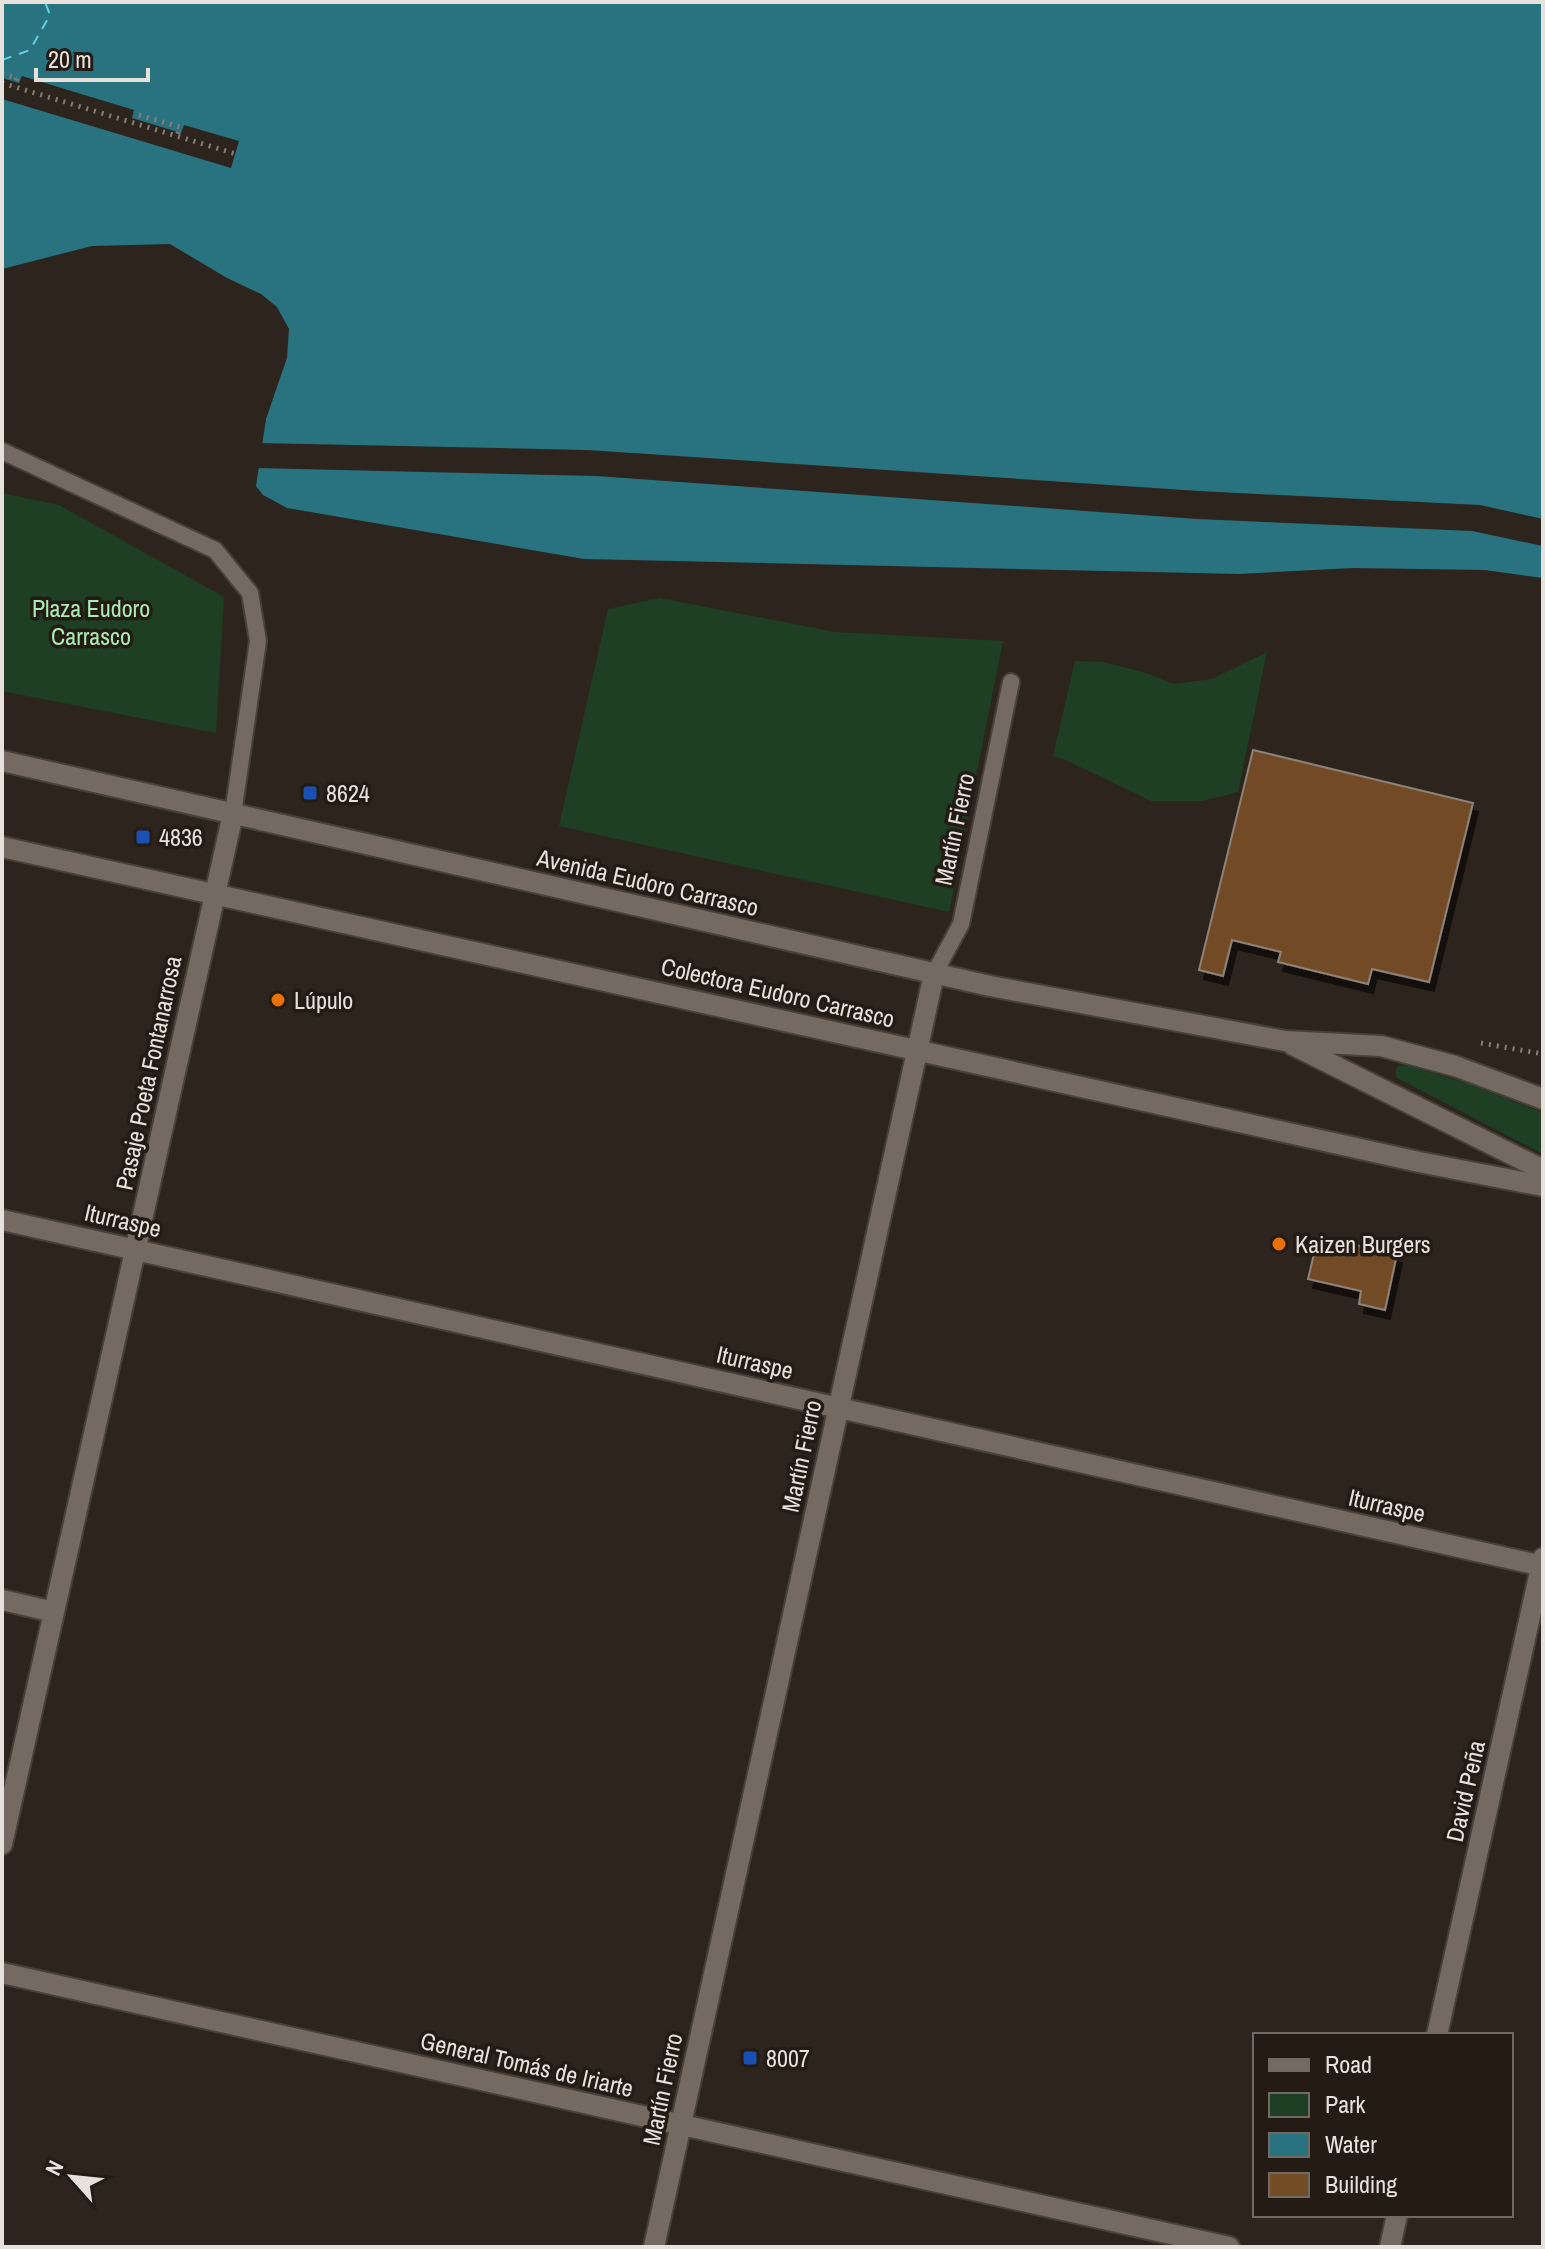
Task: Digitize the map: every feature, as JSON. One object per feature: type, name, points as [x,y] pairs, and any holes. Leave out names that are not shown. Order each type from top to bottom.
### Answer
[{"type":"street","name":"Avenida Eudoro Carrasco","points":[[2,761],[934,974],[1285,1041],[1381,1046],[1455,1066],[1543,1099]]},
{"type":"street","name":"Pasaje Poeta Fontanarrosa","points":[[2,1844],[233,814]]},
{"type":"street","name":"Colectora Eudoro Carrasco","points":[[2,847],[1419,1162],[1543,1186]]},
{"type":"street","name":"Martín Fierro","points":[[654,2247],[934,974]]},
{"type":"street","name":"Avenida Eudoro Carrasco","points":[[1285,1041],[1543,1170]]},
{"type":"street","name":"Iturraspe","points":[[2,1220],[1542,1564]]},
{"type":"street","name":"David Peña","points":[[1437,2033],[1542,1564]]},
{"type":"street","points":[[2,1600],[54,1612]]},
{"type":"street","name":"General Tomás de Iriarte","points":[[2,1973],[1229,2247]]},
{"type":"street","points":[[1390,2247],[1397,2217]]},
{"type":"lane","name":"Pasaje Poeta Fontanarrosa","points":[[2,451],[215,550],[250,593],[258,641],[233,814]]},
{"type":"lane","name":"Martín Fierro","points":[[934,974],[961,924],[1011,682]]},
{"type":"path","points":[[2,74],[17,78],[14,86]]},
{"type":"path","points":[[2,83],[236,154]]},
{"type":"path","points":[[139,115],[180,127],[177,136]]},
{"type":"path","points":[[1470,1040],[1543,1054]]},
{"type":"green space","name":"Plaza Eudoro Carrasco","points":[[2,493],[59,505],[224,597],[216,733],[2,691]]},
{"type":"green space","points":[[660,598],[835,632],[1003,641],[949,912],[559,826],[608,609]]},
{"type":"green space","points":[[1267,652],[1238,792],[1202,801],[1151,801],[1053,756],[1075,661],[1103,662],[1174,684],[1212,679]]},
{"type":"green space","points":[[1407,1065],[1469,1084],[1543,1113],[1543,1154],[1397,1078],[1395,1072],[1398,1066]]},
{"type":"water","points":[[2,2],[1543,2],[1543,578],[1485,570],[1353,568],[1239,574],[584,559],[287,508],[263,495],[256,486],[266,419],[287,358],[289,329],[277,307],[261,294],[170,244],[92,246],[2,269]]},
{"type":"pier","points":[[22,76],[134,110],[132,118],[181,133],[184,125],[239,141],[231,168],[2,99],[2,78],[19,83]]},
{"type":"pier","points":[[258,443],[587,450],[1199,491],[1480,505],[1543,519],[1543,546],[1472,531],[1197,519],[596,476],[255,468]]},
{"type":"building","points":[[1253,750],[1473,803],[1429,982],[1372,969],[1368,984],[1278,962],[1281,952],[1232,940],[1223,976],[1199,970]]},
{"type":"building","points":[[1318,1237],[1397,1254],[1385,1310],[1359,1304],[1361,1291],[1308,1279]]},
{"type":"ferry route","points":[[2,60],[30,50],[50,15],[45,2]]},
{"type":"place","name":"8624","points":[[310,793]]},
{"type":"place","name":"4836","points":[[143,837]]},
{"type":"place","name":"Lúpulo","points":[[278,1000]]},
{"type":"place","name":"Kaizen Burgers","points":[[1279,1244]]},
{"type":"place","name":"8007","points":[[750,2058]]}]
